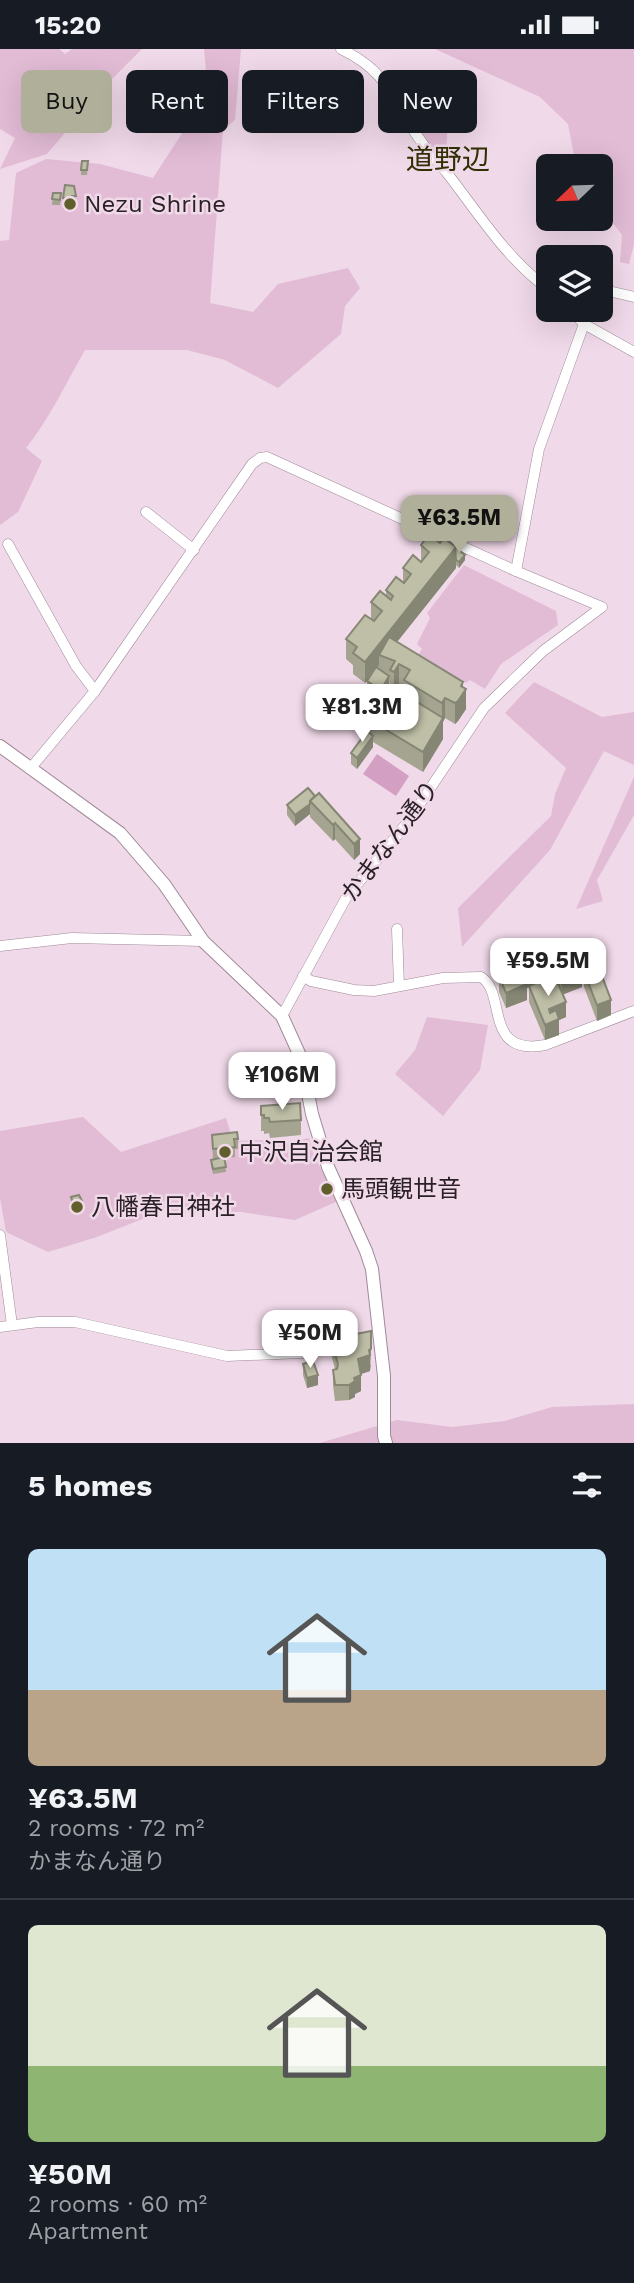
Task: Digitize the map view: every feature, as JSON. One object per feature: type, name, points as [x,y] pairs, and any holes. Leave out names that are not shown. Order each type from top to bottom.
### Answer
[{"type":"street","points":[[341,49],[378,72],[421,142],[486,228],[524,271],[536,280]]},
{"type":"street","points":[[613,292],[634,297]]},
{"type":"street","points":[[30,769],[95,691],[252,464],[260,458],[267,457],[516,571],[539,449],[584,324],[634,352]]},
{"type":"street","points":[[146,512],[194,550]]},
{"type":"street","points":[[8,544],[76,666],[95,691]]},
{"type":"street","name":"かまなん通り","points":[[282,1016],[346,898],[407,823],[484,708],[543,650],[602,607],[516,571]]},
{"type":"street","points":[[0,746],[120,832],[164,884],[203,941],[282,1016],[301,1058],[312,1114],[328,1167],[372,1269],[374,1340],[386,1443]]},
{"type":"street","points":[[397,929],[399,986]]},
{"type":"street","points":[[0,946],[72,938],[203,941]]},
{"type":"street","points":[[303,976],[310,981],[374,991],[443,978],[481,977],[489,984],[502,1030],[519,1045],[530,1047],[545,1045],[634,1011]]},
{"type":"street","points":[[0,1235],[12,1325]]},
{"type":"street","points":[[0,1327],[58,1321],[75,1322],[228,1356],[301,1353],[354,1343]]},
{"type":"shaded area","points":[[0,49],[59,49],[65,54],[72,49],[142,49],[112,79],[112,70],[21,70],[21,133],[65,133],[47,154],[0,169],[15,138],[0,129]]},
{"type":"shaded area","points":[[204,49],[241,49],[235,120],[228,126],[228,70],[206,70]]},
{"type":"shaded area","points":[[435,49],[634,49],[634,244],[629,264],[620,262],[622,235],[613,223],[613,154],[574,154],[568,124],[540,97]]},
{"type":"shaded area","points":[[182,133],[223,133],[210,303],[253,312],[278,284],[348,268],[360,288],[345,306],[341,334],[278,388],[225,360],[187,350],[85,350],[50,413],[26,448],[42,461],[18,512],[0,525],[0,241],[9,240],[16,173],[46,159],[100,164],[153,178]]},
{"type":"shaded area","points":[[419,133],[447,133],[445,165]]},
{"type":"shaded area","points":[[464,565],[556,611],[558,625],[501,664],[485,689],[470,680],[466,683],[418,655],[422,649],[417,644],[430,618],[427,613]]},
{"type":"shaded area","points":[[534,682],[602,717],[634,712],[634,765],[604,751],[550,850],[462,947],[458,908],[551,816],[555,794],[566,768],[505,713]]},
{"type":"shaded area","points":[[377,754],[409,776],[396,796],[363,774]]},
{"type":"shaded area","points":[[634,777],[634,815],[597,880],[603,901],[576,909]]},
{"type":"shaded area","points":[[427,1017],[488,1025],[480,1070],[443,1116],[395,1074],[415,1050]]},
{"type":"shaded area","points":[[83,1117],[121,1152],[226,1118],[233,1141],[266,1140],[276,1146],[309,1138],[314,1156],[338,1201],[295,1220],[241,1212],[160,1212],[97,1237],[48,1252],[6,1232],[0,1198],[0,1131]]},
{"type":"shaded area","points":[[634,1404],[634,1443],[320,1443],[397,1420],[452,1427],[505,1421],[552,1407]]},
{"type":"building","points":[[82,161],[88,161],[87,170],[81,170]]},
{"type":"building","points":[[65,185],[74,186],[76,196],[72,196],[72,199],[63,198]]},
{"type":"building","points":[[53,193],[61,193],[60,200],[52,199]]},
{"type":"building","points":[[429,534],[440,543],[444,538],[456,547],[365,662],[353,653],[357,647],[346,639],[365,615],[374,621],[382,611],[371,602],[380,591],[391,600],[393,596],[386,590],[396,577],[404,583],[411,574],[403,568],[413,555],[421,562],[429,552],[421,545]]},
{"type":"building","points":[[455,547],[465,555],[459,562],[456,560]]},
{"type":"building","points":[[389,637],[463,682],[461,686],[466,689],[458,701],[455,703],[445,698],[442,703],[404,680],[410,670],[399,664],[394,672],[390,670],[395,661],[379,655]]},
{"type":"building","points":[[376,667],[389,676],[381,690],[367,681]]},
{"type":"building","points":[[391,686],[443,718],[423,752],[370,720]]},
{"type":"building","points":[[367,731],[373,736],[357,758],[351,753]]},
{"type":"building","points":[[308,788],[315,796],[310,804],[295,815],[287,805]]},
{"type":"building","points":[[319,793],[360,839],[354,844],[310,801]]},
{"type":"building","points":[[594,955],[611,1000],[597,1005],[584,972],[591,969],[587,958]]},
{"type":"building","points":[[534,960],[537,968],[523,974],[527,984],[506,993],[499,976],[506,974],[509,966],[518,962],[520,966]]},
{"type":"building","points":[[575,961],[582,977],[562,984],[556,968]]},
{"type":"building","points":[[555,976],[566,1002],[549,1009],[550,1013],[556,1010],[559,1019],[545,1025],[529,986],[536,983],[534,979],[539,977],[541,981]]},
{"type":"building","points":[[300,1103],[301,1120],[270,1122],[269,1118],[261,1115],[261,1106]]},
{"type":"building","points":[[237,1132],[235,1147],[213,1149],[212,1135]]},
{"type":"building","points":[[224,1157],[226,1167],[213,1169],[211,1160]]},
{"type":"building","points":[[79,1195],[81,1204],[74,1206],[71,1197]]},
{"type":"building","points":[[371,1331],[370,1355],[358,1359],[361,1375],[354,1378],[355,1381],[349,1385],[335,1385],[333,1370],[337,1369],[338,1364],[331,1339]]},
{"type":"building","points":[[313,1361],[318,1375],[307,1378],[303,1364]]},
{"type":"place","name":"Nezu Shrine","points":[[70,204]]},
{"type":"place","name":"中沢自治会館","points":[[225,1152]]},
{"type":"place","name":"馬頭観世音","points":[[327,1189]]},
{"type":"place","name":"八幡春日神社","points":[[77,1207]]},
{"type":"district","name":"道野辺","points":[[448,159]]}]
